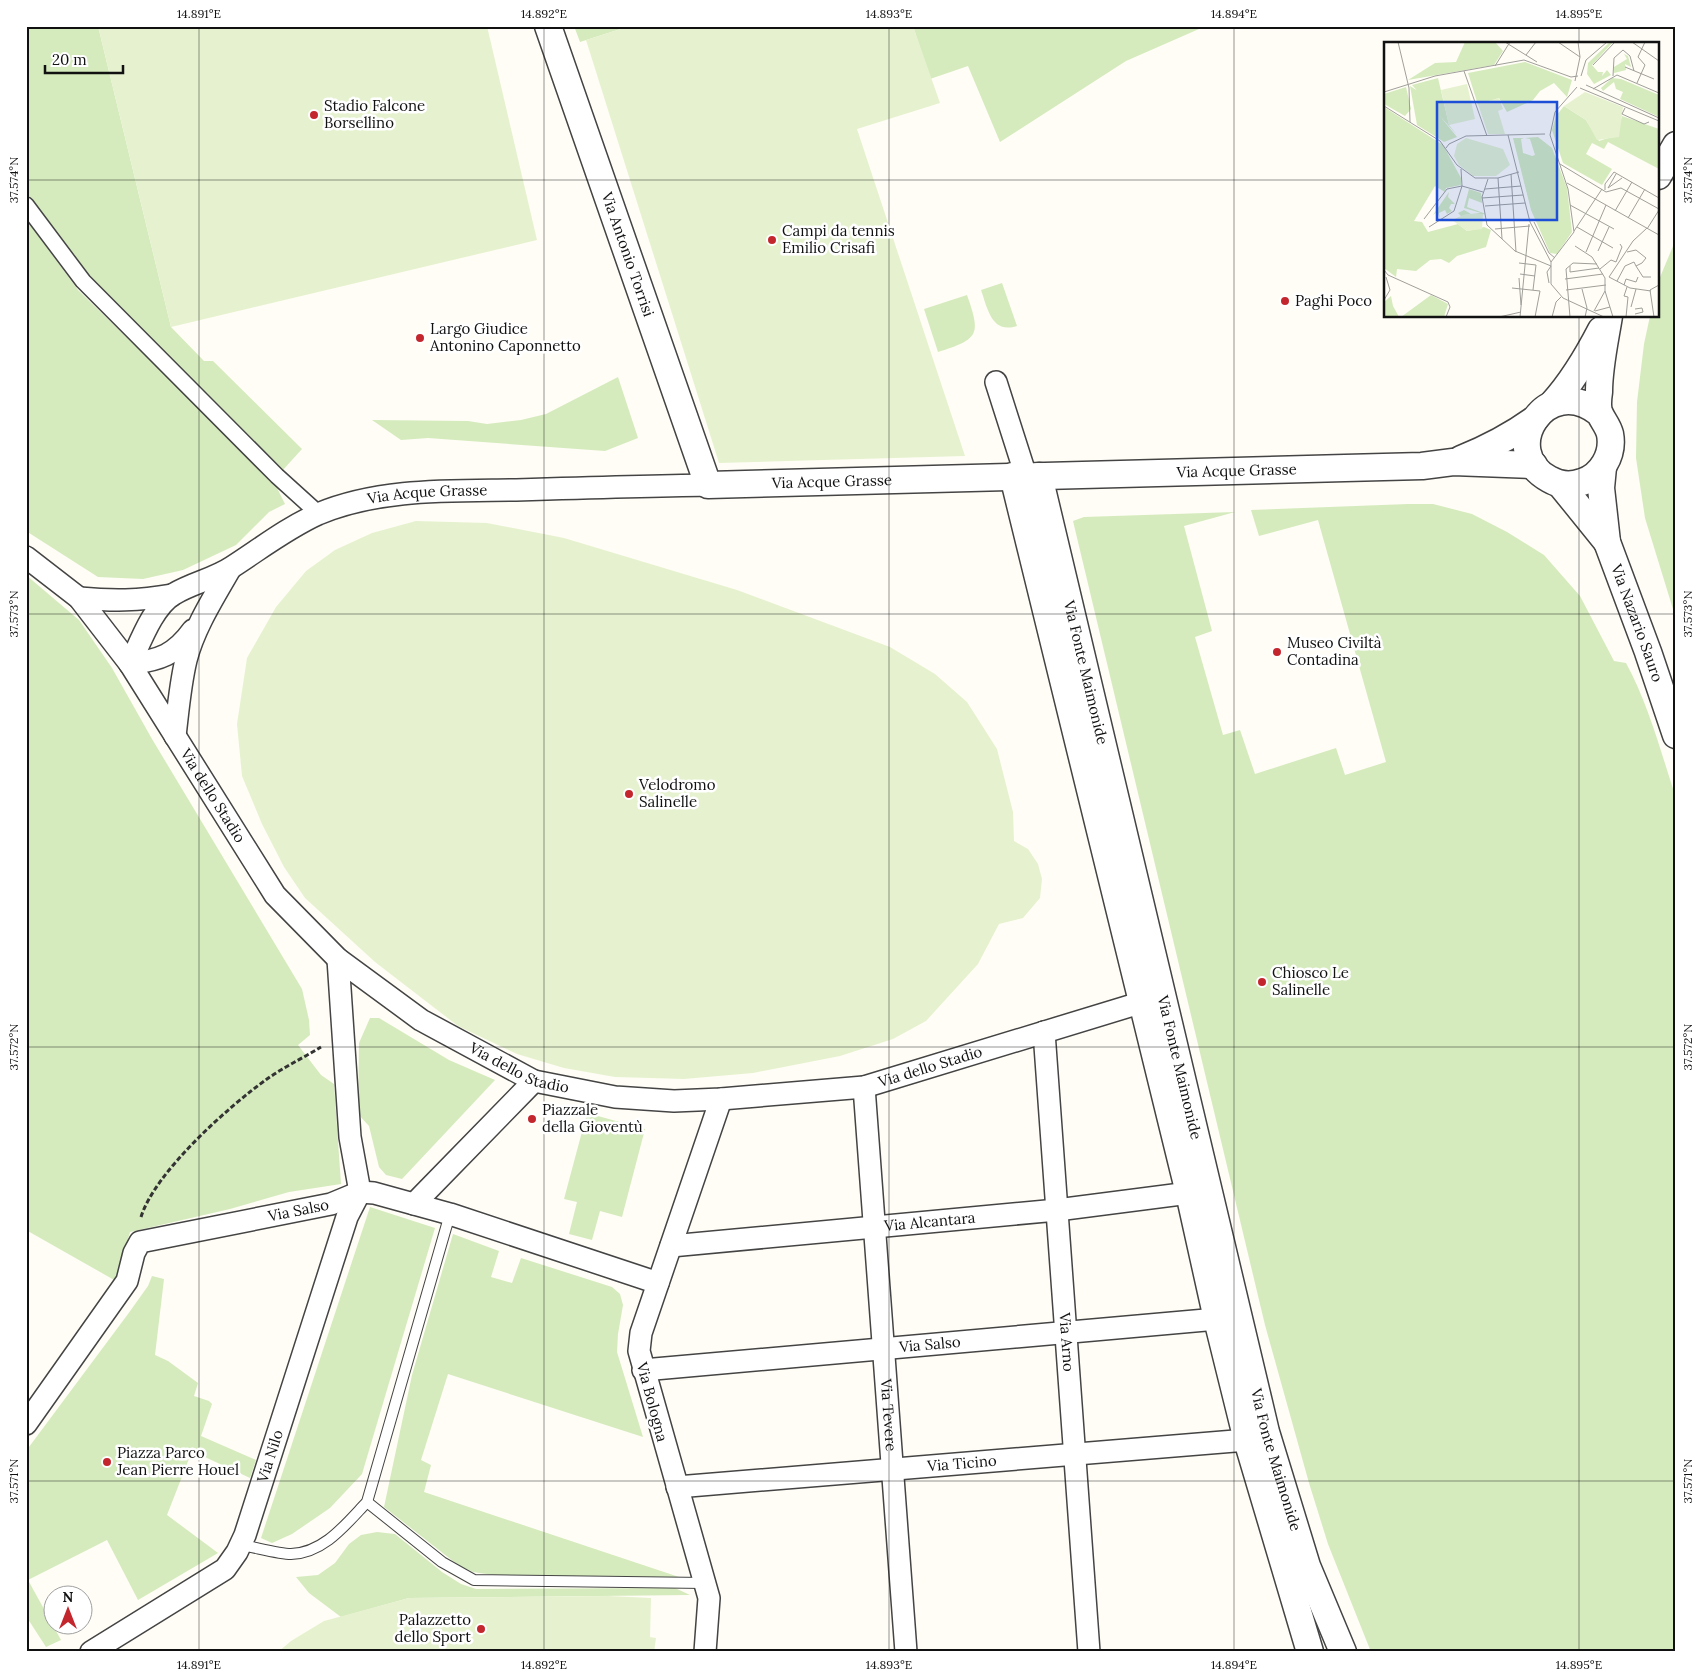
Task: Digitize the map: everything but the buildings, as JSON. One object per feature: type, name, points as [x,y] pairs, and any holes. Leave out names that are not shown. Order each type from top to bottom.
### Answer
[{"type":"street","name":"Via Antonio Torrisi","points":[[548,26],[708,485]]},
{"type":"street","points":[[1660,173],[1676,145]]},
{"type":"street","points":[[26,205],[83,281],[277,476],[319,514]]},
{"type":"street","points":[[1453,462],[1493,446],[1515,434],[1544,411],[1569,386],[1607,318]]},
{"type":"street","points":[[1599,413],[1598,390],[1608,318]]},
{"type":"street","name":"Via Fonte Maimonide","points":[[996,382],[1026,476],[1152,999],[1266,1432],[1307,1566],[1343,1652]]},
{"type":"street","points":[[1603,467],[1584,482],[1560,484],[1545,477],[1534,465],[1527,450],[1528,433],[1544,411],[1561,401],[1586,404],[1599,413],[1610,435],[1610,452],[1603,467],[1601,488],[1607,542]]},
{"type":"street","name":"Via Acque Grasse","points":[[172,595],[230,569],[282,533],[319,514],[360,501],[407,493],[1393,467],[1453,462]]},
{"type":"street","points":[[1453,462],[1534,465]]},
{"type":"street","points":[[1560,484],[1607,542]]},
{"type":"street","name":"Via Nazario Sauro","points":[[1607,542],[1676,734]]},
{"type":"street","name":"Via dello Stadio","points":[[26,557],[79,598],[130,664],[275,895],[338,959],[421,1020],[534,1081],[615,1097],[674,1101],[722,1099],[864,1087],[1152,999]]},
{"type":"street","points":[[175,736],[187,658],[205,614],[230,569]]},
{"type":"street","points":[[79,598],[112,601],[140,600],[172,595]]},
{"type":"street","points":[[130,664],[146,628],[156,612],[172,595]]},
{"type":"street","points":[[130,664],[151,661],[172,653],[205,614]]},
{"type":"street","points":[[338,959],[350,1137],[360,1192],[374,1193],[450,1214],[658,1283]]},
{"type":"street","name":"Via Fonte Maimonide","points":[[1152,999],[1189,1193],[1216,1319],[1247,1440],[1310,1652]]},
{"type":"street","name":"Via Arno","points":[[1044,1032],[1090,1652]]},
{"type":"street","points":[[414,1204],[534,1081]]},
{"type":"street","name":"Via Tevere","points":[[864,1087],[906,1652]]},
{"type":"street","name":"Via Bologna","points":[[705,1652],[709,1598],[639,1351],[641,1333],[722,1099]]},
{"type":"street","name":"Via Salso","points":[[140,1242],[331,1204],[360,1192]]},
{"type":"street","name":"Via Nilo","points":[[91,1652],[225,1568],[238,1552],[348,1217],[360,1192]]},
{"type":"street","name":"Via Alcantara","points":[[671,1246],[1057,1210],[1189,1193]]},
{"type":"street","points":[[26,1424],[127,1281],[134,1253],[140,1242]]},
{"type":"street","name":"Via Salso","points":[[643,1370],[1066,1334],[1216,1319]]},
{"type":"street","name":"Via Ticino","points":[[677,1487],[1247,1440]]},
{"type":"lane","points":[[241,1545],[291,1554],[318,1547],[339,1532],[367,1502],[450,1214]]},
{"type":"lane","points":[[367,1502],[442,1562],[474,1580],[705,1583]]},
{"type":"path","points":[[140,1242],[138,1226],[145,1206],[165,1174],[213,1125],[268,1078],[343,1034]]},
{"type":"green space","points":[[26,26],[98,26],[171,327],[204,361],[213,361],[302,449],[282,471],[90,278],[26,192]]},
{"type":"green space","name":"Stadio Falcone Borsellino","points":[[98,26],[487,26],[537,240],[171,327]]},
{"type":"green space","points":[[574,26],[630,26],[580,42]]},
{"type":"green space","name":"Campi da tennis Emilio Crisafi","points":[[630,26],[913,26],[940,103],[857,129],[965,456],[719,463],[586,40]]},
{"type":"green space","points":[[913,26],[1208,26],[1126,61],[1000,142],[968,66],[930,79]]},
{"type":"green space","points":[[26,219],[78,290],[274,482],[285,504],[269,512],[236,545],[183,570],[143,579],[98,577],[26,531]]},
{"type":"green space","points":[[1676,239],[1676,619],[1645,518],[1636,458],[1637,402],[1644,344],[1650,318],[1660,318],[1660,277]]},
{"type":"green space","points":[[1002,283],[1017,326],[1009,328],[1002,327],[992,318],[981,290]]},
{"type":"green space","points":[[967,295],[974,319],[975,327],[973,334],[962,343],[938,352],[924,309]]},
{"type":"green space","points":[[618,377],[638,438],[605,451],[428,438],[401,440],[372,420],[468,421],[487,424],[521,420],[546,414]]},
{"type":"green space","points":[[1433,504],[1472,514],[1507,532],[1544,555],[1580,596],[1614,661],[1626,663],[1648,712],[1676,798],[1676,1652],[1371,1652],[1328,1544],[1265,1325],[1073,521],[1084,517],[1235,512],[1184,526],[1212,631],[1195,637],[1223,735],[1240,730],[1255,774],[1336,748],[1345,775],[1386,762],[1318,520],[1259,536],[1251,510]]},
{"type":"green space","name":"Velodromo Salinelle","points":[[416,521],[487,523],[564,538],[737,590],[890,647],[935,674],[967,702],[997,749],[1013,812],[1014,841],[1028,849],[1038,864],[1042,879],[1040,898],[1023,918],[999,924],[978,964],[926,1021],[893,1039],[840,1056],[753,1073],[684,1079],[615,1077],[564,1068],[517,1054],[458,1026],[375,962],[305,898],[284,867],[262,824],[242,776],[237,724],[247,658],[276,607],[306,571],[335,550],[372,533]]},
{"type":"green space","points":[[26,575],[79,620],[112,668],[152,739],[302,989],[309,1020],[310,1035],[298,1045],[321,1075],[334,1084],[341,1184],[289,1192],[230,1209],[130,1232],[116,1281],[26,1230]]},
{"type":"green space","points":[[370,1018],[379,1018],[449,1060],[495,1080],[402,1179],[386,1175],[379,1167],[369,1126],[358,1114],[359,1043]]},
{"type":"green space","points":[[587,1113],[645,1129],[622,1217],[600,1211],[592,1240],[569,1234],[577,1202],[564,1199]]},
{"type":"green space","points":[[370,1207],[435,1228],[362,1474],[330,1508],[292,1534],[272,1543],[261,1538]]},
{"type":"green space","points":[[453,1234],[499,1251],[491,1277],[512,1283],[521,1258],[612,1287],[620,1294],[623,1305],[617,1352],[643,1437],[448,1374],[421,1460],[431,1465],[424,1492],[685,1579],[493,1575],[473,1572],[458,1565],[384,1507],[412,1375]]},
{"type":"green space","name":"Piazza Parco Jean Pierre Houel","points":[[152,1276],[164,1279],[155,1355],[168,1361],[198,1383],[194,1396],[209,1401],[212,1404],[201,1436],[256,1460],[250,1478],[192,1451],[167,1515],[218,1553],[138,1600],[107,1540],[28,1580],[42,1605],[42,1636],[59,1636],[61,1640],[46,1647],[26,1616],[26,1451],[148,1286]]},
{"type":"green space","points":[[377,1532],[395,1534],[442,1572],[461,1584],[476,1589],[675,1588],[690,1595],[409,1598],[341,1617],[309,1593],[296,1577],[318,1575],[335,1563],[349,1544],[361,1535]]},
{"type":"green space","name":"Palazzetto dello Sport","points":[[608,1596],[651,1598],[650,1637],[656,1638],[654,1652],[278,1652],[291,1641],[324,1621],[409,1598]]},
{"type":"place","name":"Stadio Falcone Borsellino","points":[[314,115]]},
{"type":"place","name":"Campi da tennis Emilio Crisafi","points":[[772,240]]},
{"type":"place","name":"Paghi Poco","points":[[1285,301]]},
{"type":"place","name":"Largo Giudice Antonino Caponnetto","points":[[420,338]]},
{"type":"place","name":"Museo Civiltà Contadina","points":[[1277,652]]},
{"type":"place","name":"Velodromo Salinelle","points":[[629,794]]},
{"type":"place","name":"Chiosco Le Salinelle","points":[[1262,982]]},
{"type":"place","name":"Piazzale della Gioventù","points":[[532,1119]]},
{"type":"place","name":"Piazza Parco Jean Pierre Houel","points":[[107,1462]]},
{"type":"place","name":"Palazzetto dello Sport","points":[[481,1629]]}]
